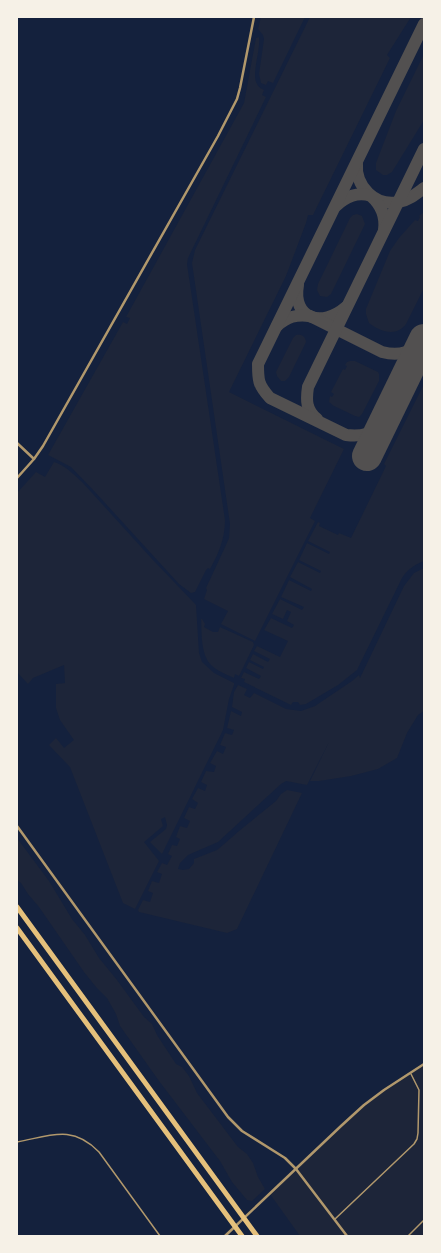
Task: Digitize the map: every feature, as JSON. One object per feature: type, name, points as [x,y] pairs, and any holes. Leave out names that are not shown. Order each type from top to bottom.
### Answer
[{"type":"highway","points":[[17,907],[257,1236]]},
{"type":"highway","points":[[17,928],[242,1236]]},
{"type":"street","points":[[17,478],[34,460],[43,446],[233,109],[240,88],[254,17]]},
{"type":"street","points":[[17,443],[34,460]]},
{"type":"street","points":[[17,826],[228,1117],[242,1131],[281,1154],[296,1169],[347,1236]]},
{"type":"street","points":[[225,1236],[364,1105],[410,1072],[424,1064]]},
{"type":"lane","points":[[335,1219],[417,1140],[419,1090],[410,1072]]},
{"type":"lane","points":[[17,1142],[62,1134],[74,1136],[87,1141],[99,1152],[160,1236]]},
{"type":"lane","points":[[408,1236],[424,1220]]},
{"type":"shaded area","points":[[261,17],[305,17],[273,83],[268,81],[266,85],[261,83],[259,74],[264,39],[263,35],[258,29]]},
{"type":"shaded area","points":[[310,17],[411,17],[387,55],[390,58],[313,215],[308,215],[286,276],[229,392],[344,449],[310,518],[315,521],[255,641],[221,624],[228,611],[204,599],[207,590],[206,588],[229,538],[230,524],[192,263],[195,250]]},
{"type":"shaded area","points":[[259,37],[255,80],[258,86],[264,90],[262,95],[266,97],[188,258],[187,264],[225,520],[223,539],[216,557],[210,569],[208,568],[206,570],[195,592],[191,593],[179,584],[71,467],[48,455],[123,322],[127,324],[130,318],[126,317],[244,103],[256,38]]},
{"type":"shaded area","points":[[424,54],[424,120],[392,172],[387,175],[383,175],[376,170],[376,163],[396,111]]},
{"type":"shaded area","points":[[424,212],[424,288],[406,324],[398,331],[383,331],[369,323],[366,309],[390,251],[399,238],[415,220],[418,221],[419,216]]},
{"type":"shaded area","points":[[357,214],[362,216],[365,224],[331,294],[327,297],[320,296],[317,290],[318,284],[350,218]]},
{"type":"shaded area","points":[[296,335],[303,336],[306,342],[289,377],[285,381],[281,381],[276,372],[293,338]]},
{"type":"shaded area","points":[[350,361],[355,361],[378,372],[379,374],[379,381],[359,417],[334,406],[329,402],[330,396],[332,397],[334,394],[331,392],[343,369],[345,370],[347,366],[345,365]]},
{"type":"shaded area","points":[[424,384],[424,561],[417,564],[402,578],[357,670],[338,685],[306,704],[300,705],[298,702],[293,702],[291,705],[244,682],[245,679],[241,678],[244,672],[259,679],[261,676],[246,668],[249,662],[263,669],[264,667],[250,660],[253,654],[268,662],[270,659],[254,651],[257,646],[280,657],[288,641],[264,630],[271,618],[292,628],[294,625],[287,621],[291,612],[287,610],[283,619],[272,614],[280,599],[302,610],[304,607],[281,597],[289,580],[311,591],[312,589],[290,577],[298,562],[320,573],[321,571],[299,560],[307,543],[329,554],[330,552],[308,541],[318,522],[320,523],[319,526],[338,535],[339,533],[351,538],[386,466],[384,464]]},
{"type":"shaded area","points":[[54,462],[73,473],[82,482],[196,605],[199,653],[202,662],[214,673],[234,683],[229,699],[223,730],[162,854],[150,842],[166,829],[167,825],[165,817],[161,819],[163,826],[144,842],[159,861],[135,909],[123,903],[70,767],[49,745],[56,738],[64,748],[74,740],[60,720],[56,708],[56,684],[65,683],[64,665],[33,678],[28,684],[17,672],[17,493],[36,472],[45,477]]},
{"type":"shaded area","points":[[424,568],[424,711],[418,715],[407,733],[397,758],[378,769],[351,776],[310,781],[329,742],[307,785],[286,781],[281,784],[218,842],[188,855],[180,863],[178,869],[189,869],[194,863],[194,859],[217,850],[287,790],[302,793],[237,929],[227,933],[139,912],[138,910],[143,900],[150,902],[153,893],[148,891],[152,881],[159,883],[162,874],[157,872],[162,863],[167,865],[172,856],[168,854],[172,845],[177,846],[180,839],[176,837],[180,826],[187,828],[190,821],[184,818],[189,807],[195,809],[198,803],[192,799],[198,788],[205,791],[207,785],[201,782],[206,771],[214,772],[216,766],[210,763],[217,751],[223,754],[226,747],[220,745],[225,733],[232,735],[234,730],[227,728],[231,711],[241,716],[242,712],[232,707],[234,692],[238,685],[247,689],[244,695],[250,698],[254,693],[286,709],[301,711],[315,706],[359,675],[360,678],[404,586],[414,573]]},
{"type":"shaded area","points":[[201,619],[205,624],[204,627],[213,632],[218,632],[220,627],[253,642],[254,645],[239,676],[235,674],[234,678],[222,672],[213,667],[207,660],[202,643]]},
{"type":"shaded area","points":[[17,838],[49,881],[72,919],[85,935],[99,958],[144,1017],[152,1024],[157,1035],[176,1064],[182,1067],[189,1076],[197,1093],[238,1147],[247,1154],[253,1163],[258,1177],[265,1189],[252,1201],[247,1200],[232,1182],[220,1161],[159,1081],[120,1026],[116,1014],[107,998],[84,972],[39,907],[21,883],[17,880]]},
{"type":"shaded area","points":[[424,1064],[424,1236],[300,1236],[270,1194],[341,1126],[384,1090]]},
{"type":"taxiway","points":[[383,422],[366,434],[358,436],[346,435],[270,398],[260,382],[258,364],[424,24]]},
{"type":"taxiway","points":[[317,419],[313,416],[309,408],[307,396],[308,387],[424,149]]},
{"type":"taxiway","points":[[357,163],[359,180],[363,187],[368,193],[382,201],[390,203],[403,201],[424,188]]},
{"type":"taxiway","points":[[336,206],[343,200],[352,196],[361,194],[371,196],[378,203],[382,211],[384,230]]},
{"type":"taxiway","points":[[298,285],[297,297],[300,306],[304,312],[311,317],[328,317],[346,307]]},
{"type":"taxiway","points":[[277,326],[284,320],[292,317],[300,315],[310,316],[382,352],[395,354],[410,350],[424,337]]},
{"type":"runway","points":[[367,456],[424,339]]}]
